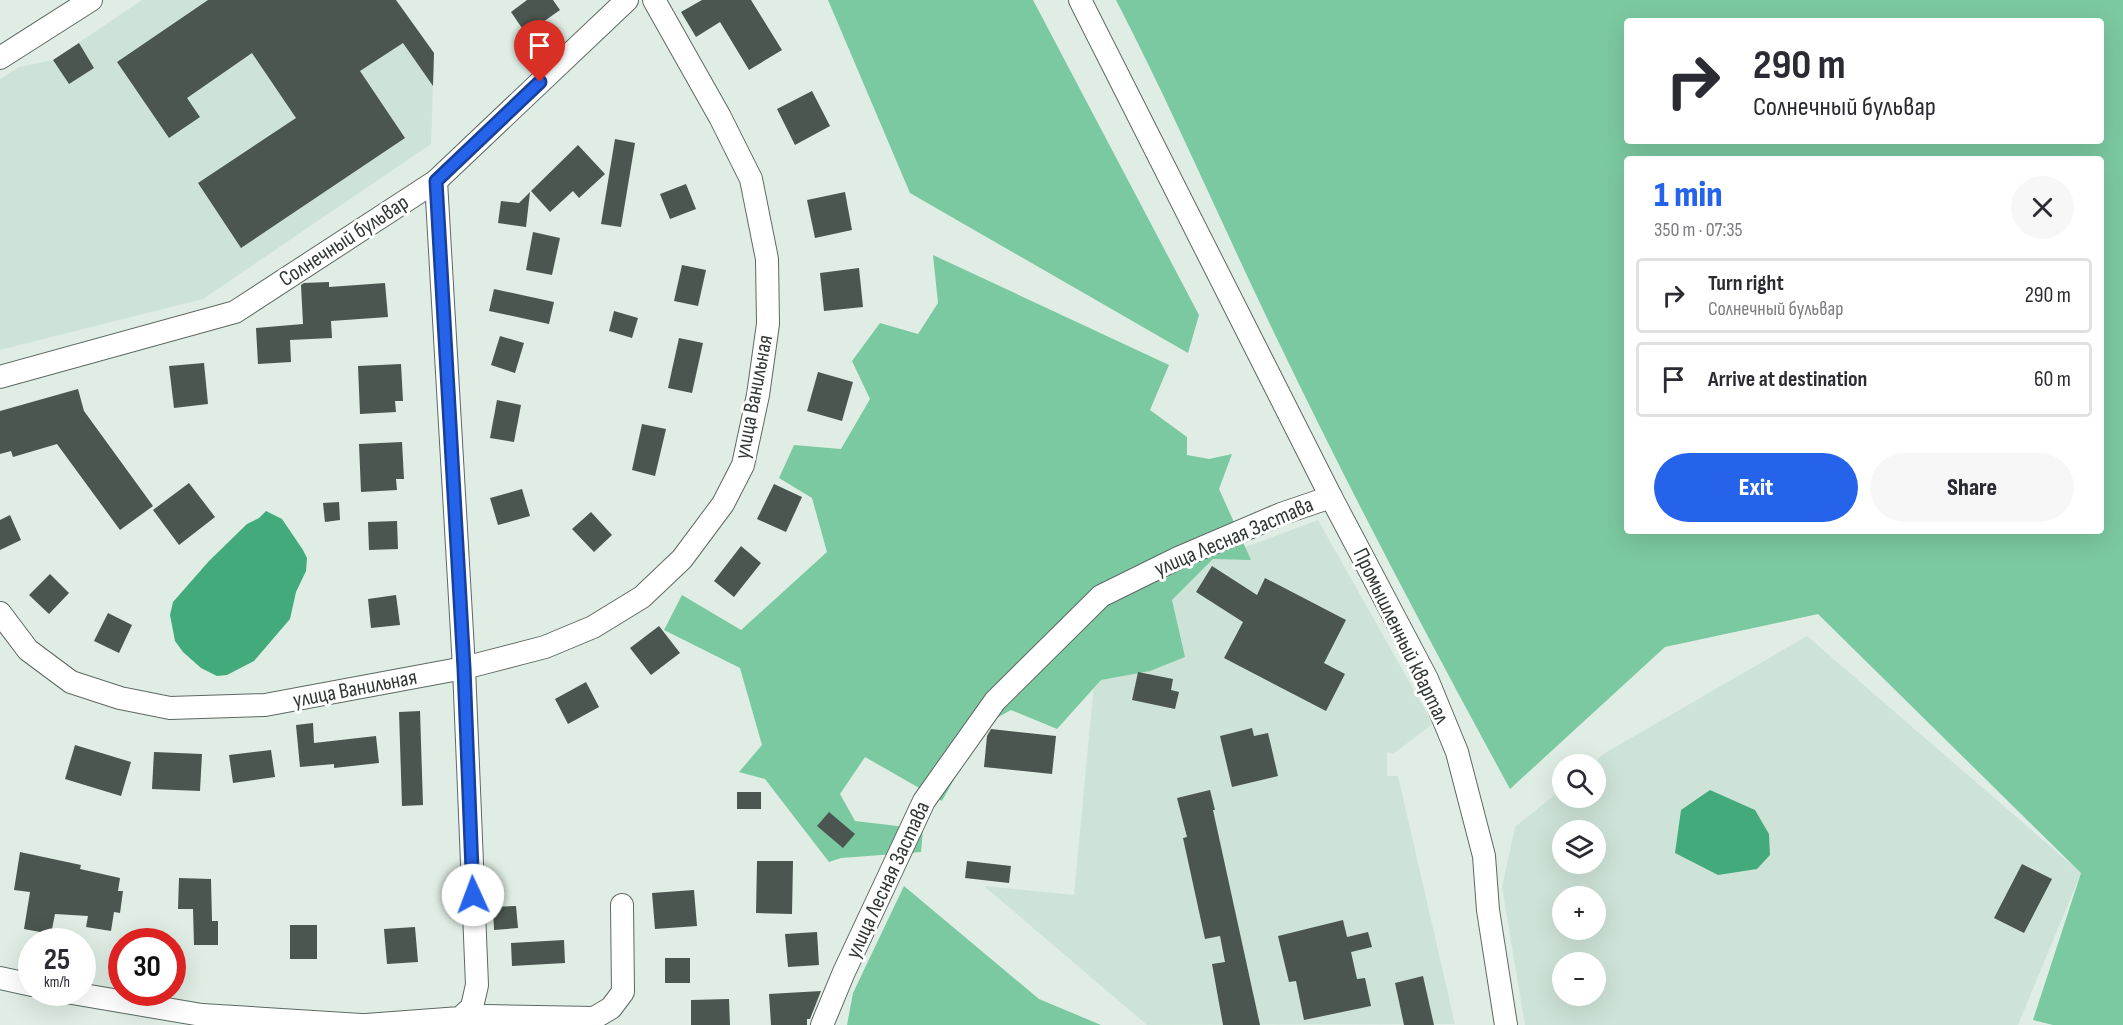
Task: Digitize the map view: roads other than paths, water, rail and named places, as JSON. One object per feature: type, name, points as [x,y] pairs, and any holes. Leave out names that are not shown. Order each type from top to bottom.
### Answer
[{"type":"street","points":[[0,58],[91,0]]},
{"type":"street","name":"Солнечный бульвар","points":[[0,377],[235,312],[436,181],[627,0]]},
{"type":"street","name":"улица Ванильная","points":[[0,613],[28,650],[70,682],[120,698],[170,708],[265,705],[464,668],[545,647],[593,627],[642,597],[682,559],[723,504],[743,465],[758,395],[768,324],[767,259],[750,179],[720,117],[654,0]]},
{"type":"street","name":"улица Лесная Застава","points":[[822,1025],[844,972],[924,801],[995,702],[1101,596],[1178,558],[1281,514],[1331,497],[1080,0]]},
{"type":"street","points":[[436,181],[464,668],[477,985],[466,1022]]},
{"type":"street","name":"Промышленный квартал","points":[[1331,497],[1427,679],[1457,752],[1484,856],[1488,910],[1506,1025]]},
{"type":"street","points":[[366,1025],[466,1022],[486,1016],[594,1018],[611,1008],[623,992],[622,905]]},
{"type":"street","points":[[0,978],[18,982]]},
{"type":"street","points":[[96,997],[202,1015],[361,1025]]}]
